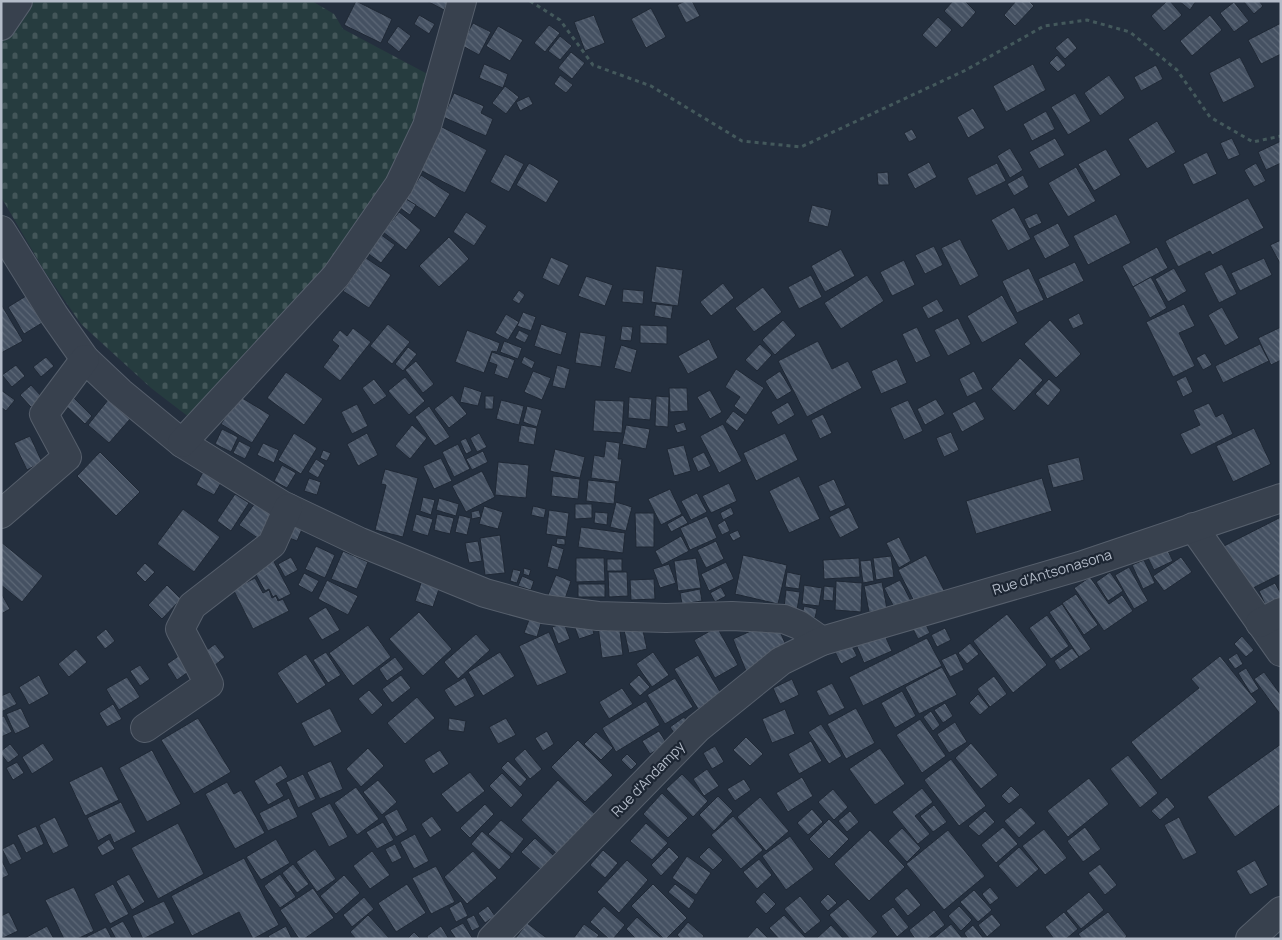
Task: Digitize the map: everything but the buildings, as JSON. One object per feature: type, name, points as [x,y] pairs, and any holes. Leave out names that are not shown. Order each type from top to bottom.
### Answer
[{"type":"street","points":[[1,26],[18,1]]},
{"type":"street","points":[[182,443],[336,276],[399,185],[427,126],[462,1]]},
{"type":"street","points":[[1,230],[54,315],[85,359],[120,392],[182,443],[288,508],[360,542],[485,593],[543,609],[598,616],[666,618],[732,616],[784,620],[799,624],[822,641]]},
{"type":"street","points":[[1,514],[67,456],[44,414],[85,359]]},
{"type":"street","name":"Rue d'Antsonasona","points":[[822,641],[1080,566],[1193,526],[1281,498]]},
{"type":"street","points":[[145,728],[209,684],[180,628],[192,606],[272,544],[288,508]]},
{"type":"street","points":[[1193,526],[1270,617],[1281,652]]},
{"type":"street","name":"Rue d'Andampy","points":[[492,939],[698,728],[781,661],[822,641]]},
{"type":"street","points":[[1250,939],[1281,911]]},
{"type":"path","points":[[530,1],[560,20],[593,64],[651,86],[742,141],[801,147],[966,70],[1044,26],[1087,20],[1130,32],[1177,70],[1210,117],[1253,142],[1281,136]]},
{"type":"green space","points":[[24,1],[312,1],[334,14],[343,29],[435,78],[426,113],[328,279],[194,421],[151,388],[81,324],[45,272],[1,197],[1,35]]}]
